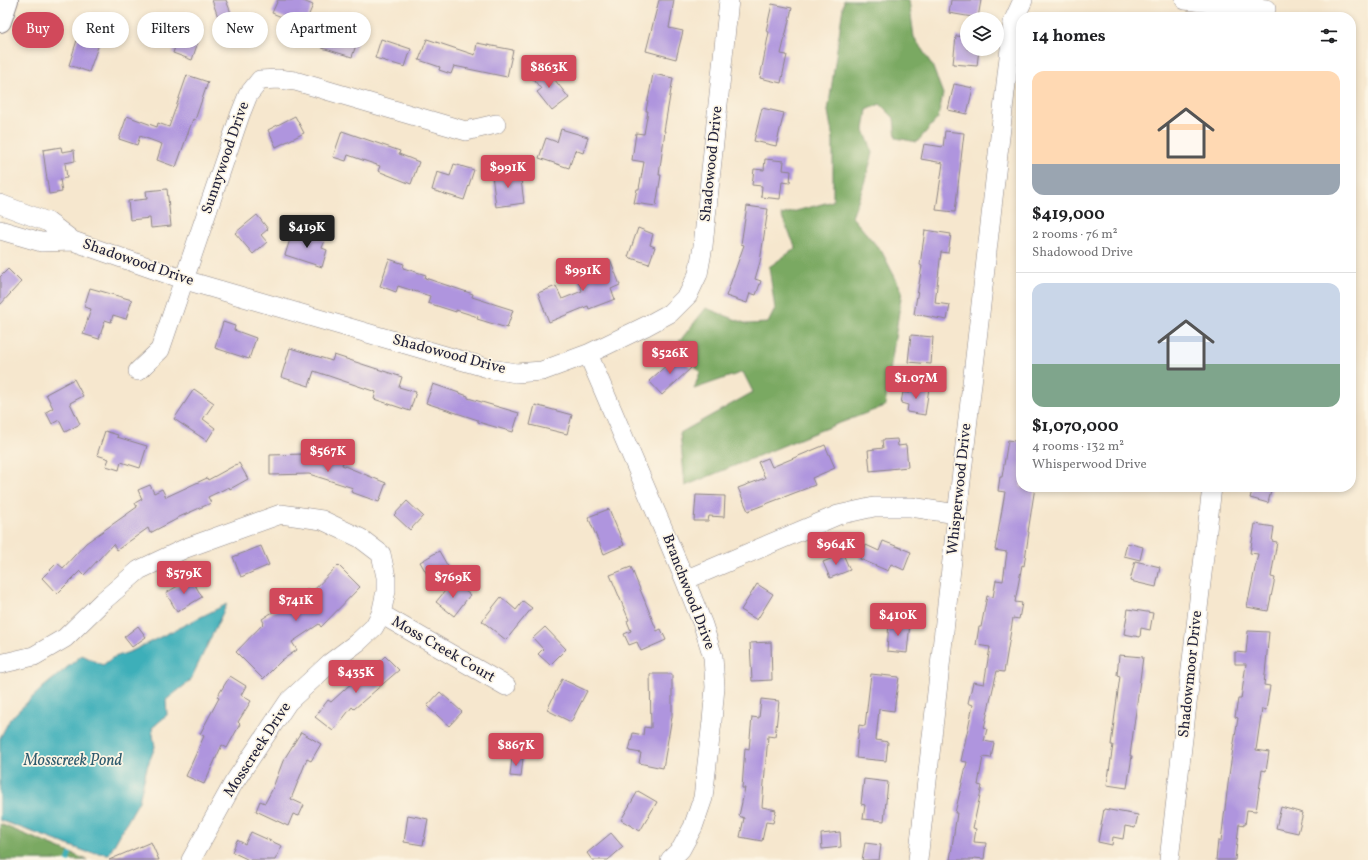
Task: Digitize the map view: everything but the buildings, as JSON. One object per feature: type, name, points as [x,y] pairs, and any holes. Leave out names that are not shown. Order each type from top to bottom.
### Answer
[{"type":"main road","points":[[0,21],[8,0]]},
{"type":"street","name":"Shadowood Drive","points":[[0,204],[48,222],[73,241],[185,280],[491,369],[516,373],[542,371],[588,354],[646,326],[670,313],[688,295],[698,274],[703,246],[730,0]]},
{"type":"street","name":"Whisperwood Drive","points":[[1018,12],[1023,0]]},
{"type":"street","points":[[1185,0],[1266,9]]},
{"type":"street","name":"Whisperwood Drive","points":[[918,860],[1013,22],[1016,15]]},
{"type":"street","name":"Sunnywood Drive","points":[[138,371],[160,350],[240,115],[248,95],[260,80],[278,79],[295,81],[466,131],[496,124]]},
{"type":"street","name":"Shadowood Drive","points":[[0,230],[41,242],[73,241]]},
{"type":"street","name":"Branchwood Drive","points":[[588,354],[685,580],[703,625],[713,656],[714,687],[712,721],[703,798],[693,827],[681,849],[670,860]]},
{"type":"street","name":"Shadowmoor Drive","points":[[1169,860],[1211,492]]},
{"type":"street","points":[[685,580],[838,515],[874,507],[911,507],[957,514]]},
{"type":"street","name":"Mosscreek Drive","points":[[0,664],[34,656],[65,638],[103,601],[139,570],[186,548],[281,514],[322,520],[360,538],[380,554],[386,577],[386,591],[381,614],[374,627],[358,642],[330,663],[288,702],[233,784],[191,860]]},
{"type":"street","name":"Moss Creek Court","points":[[381,614],[506,686]]},
{"type":"green space","points":[[844,0],[909,0],[914,37],[932,65],[943,94],[938,118],[917,142],[896,138],[894,118],[880,104],[867,110],[864,130],[873,153],[852,217],[882,252],[902,291],[885,406],[819,431],[685,486],[680,433],[753,392],[743,372],[694,389],[700,372],[678,343],[706,308],[747,324],[768,323],[775,309],[769,267],[796,248],[781,215],[833,201],[833,139],[828,111]]},
{"type":"green space","points":[[0,824],[87,860],[0,860]]},
{"type":"water","name":"Mosscreek Pond","points":[[227,604],[190,681],[166,700],[167,715],[152,728],[155,747],[147,767],[139,801],[109,854],[87,852],[0,820],[0,738],[10,719],[41,689],[82,655],[103,665],[112,658],[132,651]]},
{"type":"waterway","points":[[68,860],[70,854]]}]
